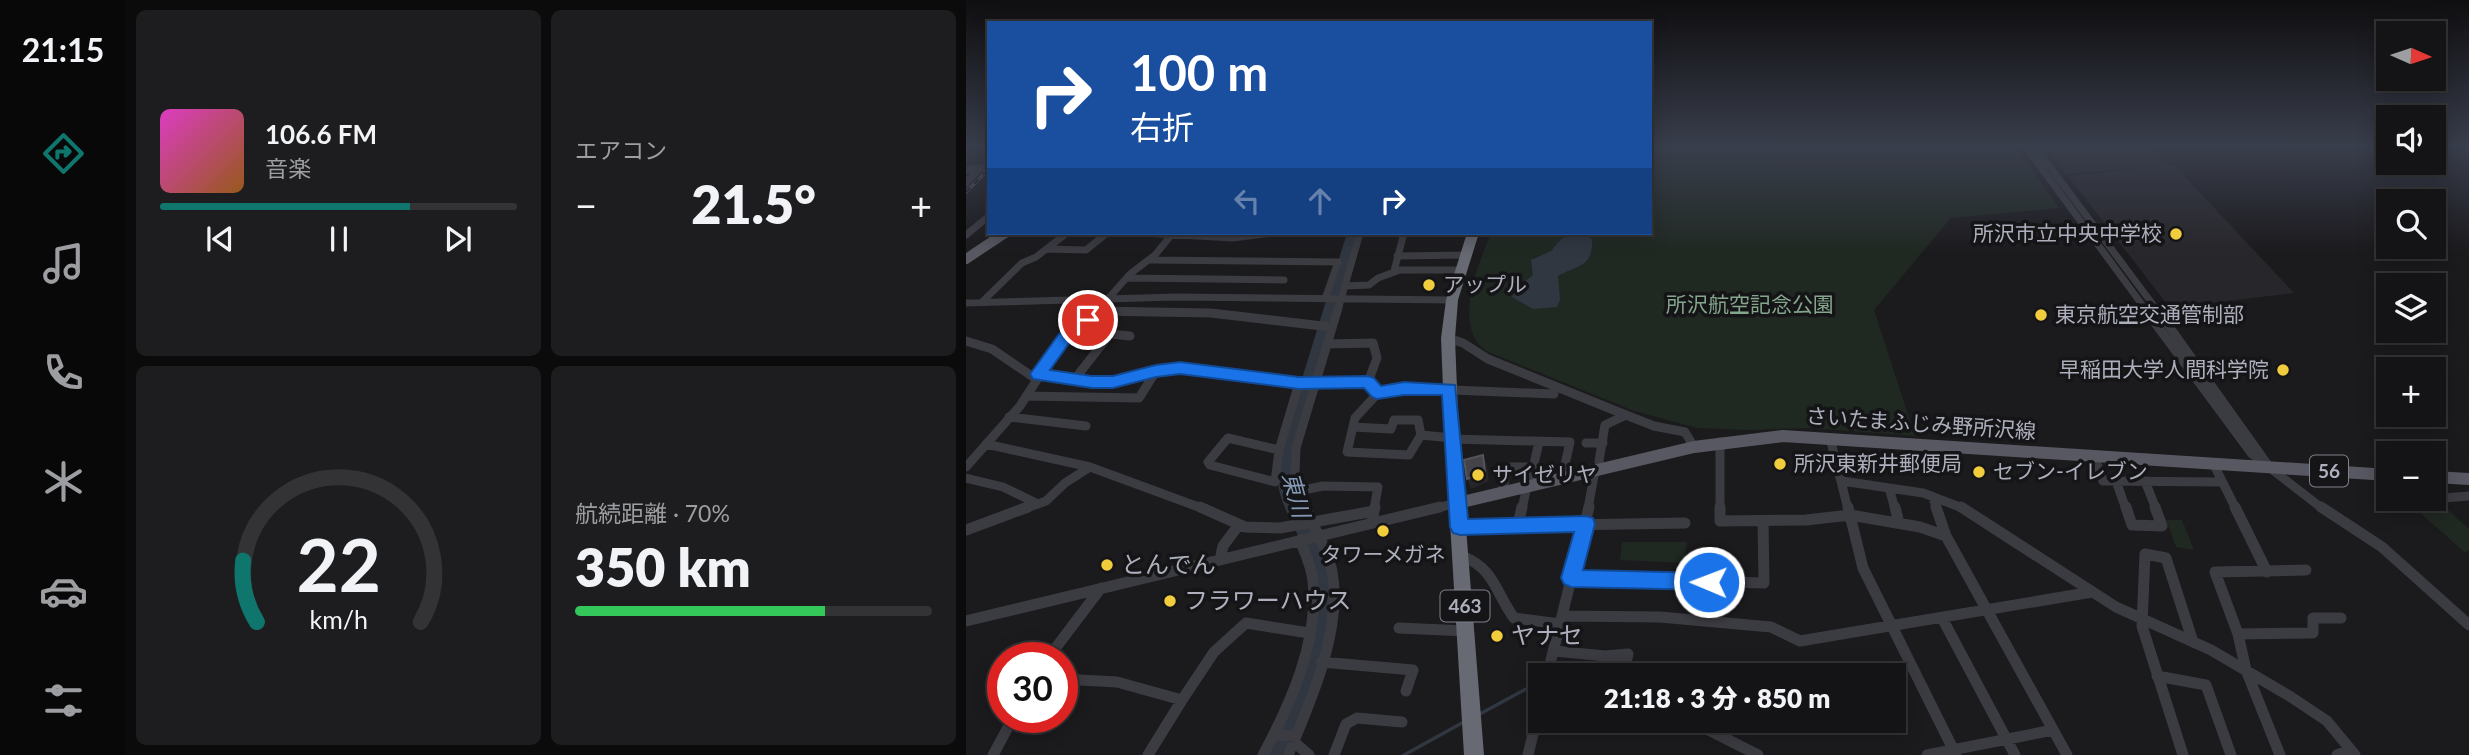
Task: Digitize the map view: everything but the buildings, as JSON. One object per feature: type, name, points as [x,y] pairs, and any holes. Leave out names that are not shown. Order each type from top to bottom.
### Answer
[{"type":"highway","name":"463","points":[[1472,235],[1452,300],[1448,338],[1452,439],[1475,755]]},
{"type":"main road","points":[[966,259],[1002,235]]},
{"type":"main road","name":"さいたまふじみ野所沢線","points":[[1458,503],[1695,447],[1783,436],[2376,474]]},
{"type":"main road","points":[[2446,479],[2469,480]]},
{"type":"street","points":[[2052,182],[2252,454],[2320,507],[2382,547],[2469,625]]},
{"type":"street","points":[[2062,182],[2190,353],[2269,466]]},
{"type":"street","points":[[966,235],[987,218]]},
{"type":"street","points":[[982,302],[1014,269],[1064,235]]},
{"type":"street","points":[[1047,249],[1086,250],[1105,235]]},
{"type":"street","points":[[966,467],[1026,396],[1064,338],[1110,299],[1127,278],[1150,260],[1171,235]]},
{"type":"street","points":[[1333,299],[1345,286],[1359,235]]},
{"type":"street","points":[[1394,271],[1403,235]]},
{"type":"street","points":[[1397,256],[1465,255]]},
{"type":"street","points":[[1150,260],[1338,262],[1326,327],[1326,344],[1279,450],[1275,482],[1210,465],[1208,462],[1228,438],[1279,450]]},
{"type":"street","points":[[1345,286],[1369,285],[1379,276],[1394,271],[1461,270]]},
{"type":"street","points":[[1127,278],[1284,280]]},
{"type":"street","points":[[966,303],[1177,297],[1452,300]]},
{"type":"street","points":[[1097,311],[1211,313],[1326,327]]},
{"type":"street","points":[[1074,380],[1110,334],[1130,336]]},
{"type":"street","points":[[1448,338],[1463,343],[1488,359],[1626,415],[1654,426],[1685,432],[1695,447]]},
{"type":"street","points":[[966,341],[988,347],[1037,377],[1113,382],[1156,371],[1200,369],[1307,383],[1368,382]]},
{"type":"street","points":[[1326,344],[1373,343],[1377,358],[1368,382]]},
{"type":"street","points":[[1026,396],[1139,398],[1156,371]]},
{"type":"street","points":[[1368,382],[1377,393]]},
{"type":"street","points":[[1288,755],[1321,662],[1332,612],[1334,580],[1317,537],[1308,523],[1299,491],[1295,458],[1307,383]]},
{"type":"street","points":[[1353,427],[1391,429],[1394,420],[1418,420],[1421,435],[1409,455],[1347,452],[1353,427],[1358,414],[1377,393],[1404,388],[1554,394]]},
{"type":"street","points":[[1551,663],[1586,524],[1605,425],[1626,415]]},
{"type":"street","points":[[1009,417],[1086,426]]},
{"type":"street","points":[[1421,435],[1452,439],[1570,442],[1562,478]]},
{"type":"street","points":[[1830,438],[1863,568],[1955,752]]},
{"type":"street","points":[[1518,524],[1539,442]]},
{"type":"street","points":[[1720,442],[1720,521],[1850,515],[1899,523],[1946,536]]},
{"type":"street","points":[[1586,443],[1603,443]]},
{"type":"street","points":[[986,444],[1090,467],[1196,506],[1238,526],[1268,529],[1294,526],[1374,510]]},
{"type":"street","points":[[2094,456],[2103,481],[2222,482]]},
{"type":"street","points":[[2213,463],[2267,572]]},
{"type":"street","points":[[966,530],[1046,501],[1065,483],[1090,467]]},
{"type":"street","points":[[1502,492],[1508,467],[1533,467]]},
{"type":"street","points":[[966,478],[1003,486],[1038,504]]},
{"type":"street","points":[[1842,481],[1932,496],[1968,511],[2092,592],[2246,670],[2316,713],[2327,721],[2347,753]]},
{"type":"street","points":[[2116,481],[2132,525],[2162,526],[2145,481]]},
{"type":"street","points":[[1299,491],[1323,486],[1378,487],[1372,523]]},
{"type":"street","points":[[1889,488],[1899,523]]},
{"type":"street","points":[[1932,496],[1946,536],[2067,755]]},
{"type":"street","points":[[2446,498],[2469,496]]},
{"type":"street","points":[[966,621],[1458,503]]},
{"type":"street","points":[[1571,578],[1764,583],[1763,521]]},
{"type":"street","points":[[1460,527],[1685,523]]},
{"type":"street","points":[[1220,560],[1223,546],[1238,526]]},
{"type":"street","points":[[1263,755],[1276,735],[1309,633],[1313,582],[1301,540]]},
{"type":"street","points":[[2183,755],[2147,647],[2141,619],[2145,554],[2166,558],[2193,642]]},
{"type":"street","points":[[1462,556],[1479,562],[1489,572],[1514,618],[1561,620],[1660,617],[1771,627],[1800,641],[2092,592]]},
{"type":"street","points":[[2280,755],[2246,670],[2238,634],[2215,572],[2306,570]]},
{"type":"street","points":[[1060,642],[1101,588]]},
{"type":"street","points":[[1942,618],[2015,755]]},
{"type":"street","points":[[2238,634],[2313,633],[2313,618],[2341,618]]},
{"type":"street","points":[[1148,755],[1214,652],[1246,623],[1309,633]]},
{"type":"street","points":[[1399,628],[1466,631]]},
{"type":"street","points":[[1554,651],[1605,656],[1628,654],[1626,663]]},
{"type":"street","points":[[1321,662],[1413,670],[1406,691]]},
{"type":"street","points":[[2157,676],[2206,685],[2231,755]]},
{"type":"street","points":[[1078,680],[1117,682],[1182,700]]},
{"type":"street","points":[[1334,755],[1346,724],[1357,718],[1402,722]]},
{"type":"street","points":[[1927,755],[1955,752],[2053,730]]},
{"type":"street","points":[[993,755],[1005,733]]},
{"type":"street","points":[[1528,755],[1533,733]]},
{"type":"street","points":[[1715,733],[1758,755]]},
{"type":"street","points":[[1276,735],[1294,738],[1309,755]]},
{"type":"shaded area","name":"所沢市立中央中学校","points":[[2073,182],[2190,182],[2294,293],[2170,308]]},
{"type":"shaded area","points":[[1586,235],[1592,239],[1592,248],[1584,264],[1558,276],[1560,300],[1557,307],[1533,309],[1512,297],[1518,287],[1533,275],[1531,260],[1551,251],[1562,238]]},
{"type":"green space","name":"所沢航空記念公園","points":[[1652,182],[2040,182],[2059,208],[1951,218],[1874,310],[1915,436],[1812,428],[1697,428],[1634,411],[1486,351],[1476,340],[1469,311],[1480,261],[1490,235],[1652,235]]},
{"type":"green space","points":[[2446,508],[2469,529],[2469,551],[2464,552],[2418,511],[2446,511]]},
{"type":"green space","points":[[2166,520],[2182,520],[2194,550],[2176,547]]},
{"type":"green space","points":[[1622,542],[1687,542],[1684,563],[1620,560]]},
{"type":"waterway","name":"東川","points":[[1272,755],[1310,665],[1321,615],[1319,569],[1289,497],[1286,461],[1352,235]]},
{"type":"waterway","points":[[1478,715],[1528,688]]},
{"type":"waterway","points":[[1404,755],[1462,723]]},
{"type":"railway","points":[[966,192],[976,182]]},
{"type":"place","name":"所沢市立中央中学校","points":[[2176,234]]},
{"type":"place","name":"アップル","points":[[1429,285]]},
{"type":"place","name":"東京航空交通管制部","points":[[2041,315]]},
{"type":"place","name":"早稲田大学人間科学院","points":[[2283,370]]},
{"type":"place","name":"所沢東新井郵便局","points":[[1780,464]]},
{"type":"place","name":"セブン-イレブン","points":[[1979,472]]},
{"type":"place","name":"サイゼリヤ","points":[[1478,475]]},
{"type":"place","name":"タワーメガネ","points":[[1383,531]]},
{"type":"place","name":"とんでん","points":[[1107,565]]},
{"type":"place","name":"フラワーハウス","points":[[1170,601]]},
{"type":"place","name":"ヤナセ","points":[[1497,636]]},
{"type":"route","points":[[1088,320],[1064,338],[1038,374],[1067,380],[1113,382],[1180,368],[1299,383],[1368,382],[1377,393],[1404,388],[1450,389],[1460,527],[1586,524],[1571,578],[1709,582]]}]
